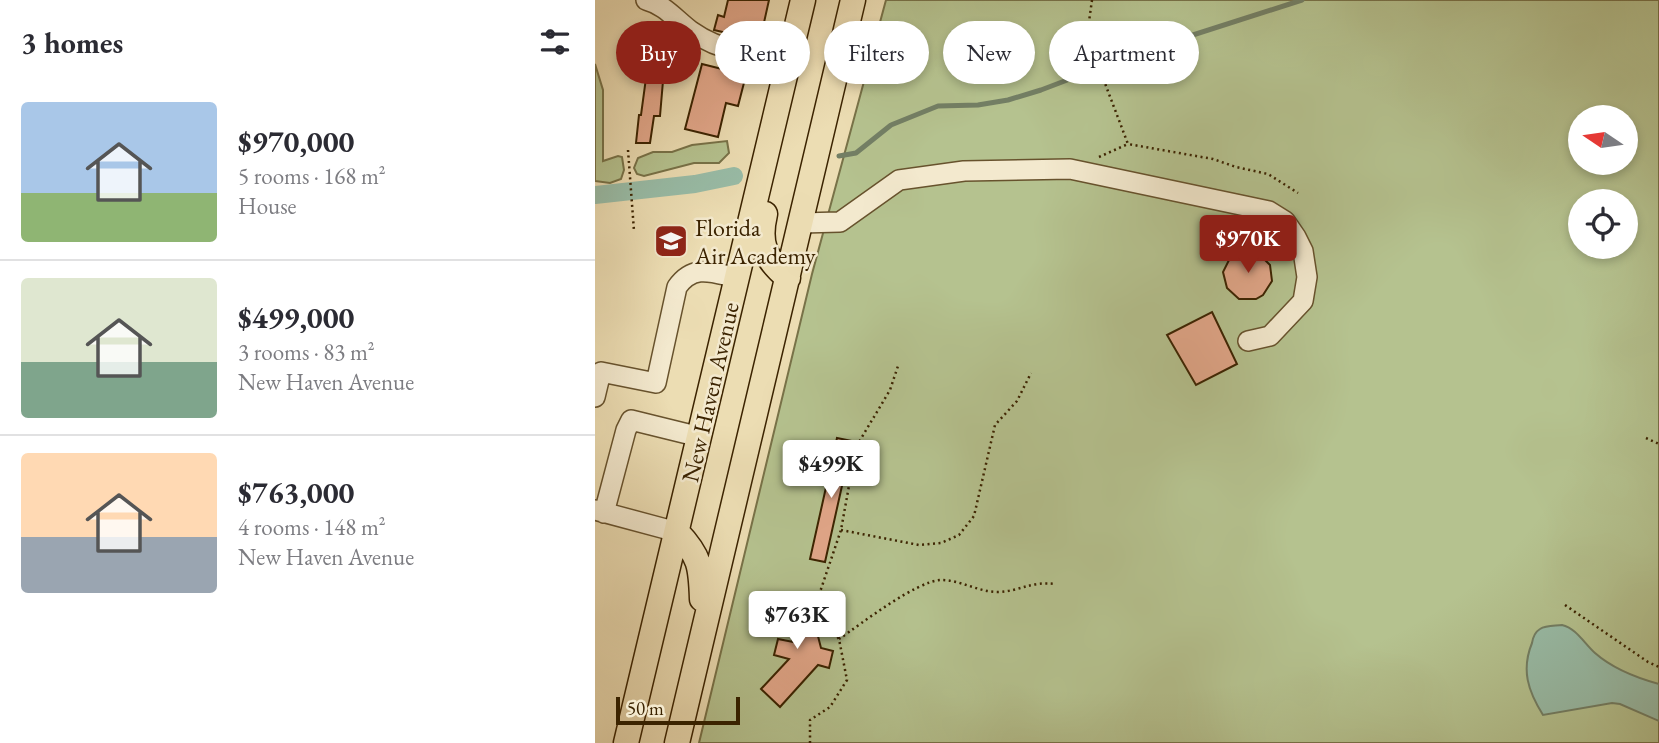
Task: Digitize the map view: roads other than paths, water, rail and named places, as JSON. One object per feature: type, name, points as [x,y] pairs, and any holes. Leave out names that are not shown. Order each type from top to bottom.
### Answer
[{"type":"main road","name":"New Haven Avenue","points":[[798,21],[803,0]]},
{"type":"main road","name":"New Haven Avenue","points":[[677,743],[853,0]]},
{"type":"main road","name":"New Haven Avenue","points":[[627,743],[783,84]]},
{"type":"main road","points":[[788,278],[772,265],[762,235],[796,84]]},
{"type":"main road","points":[[677,532],[692,548],[701,567],[702,631]]},
{"type":"street","points":[[646,0],[659,3],[689,30],[715,46]]},
{"type":"street","points":[[801,223],[840,222],[899,180],[964,171],[1070,169],[1269,211],[1285,221],[1296,237],[1303,251],[1307,277],[1303,301],[1270,336],[1248,341]]},
{"type":"street","points":[[595,397],[601,372],[656,383],[677,287],[685,277],[695,272],[709,272],[738,278]]},
{"type":"street","points":[[677,532],[599,511],[631,420],[700,437]]},
{"type":"waterway","points":[[839,156],[856,153],[891,125],[938,106],[978,105],[1008,100],[1146,50],[1302,0]]},
{"type":"waterway","points":[[595,195],[695,184],[734,176]]},
{"type":"place","name":"Florida Air Academy","points":[[671,241]]}]
